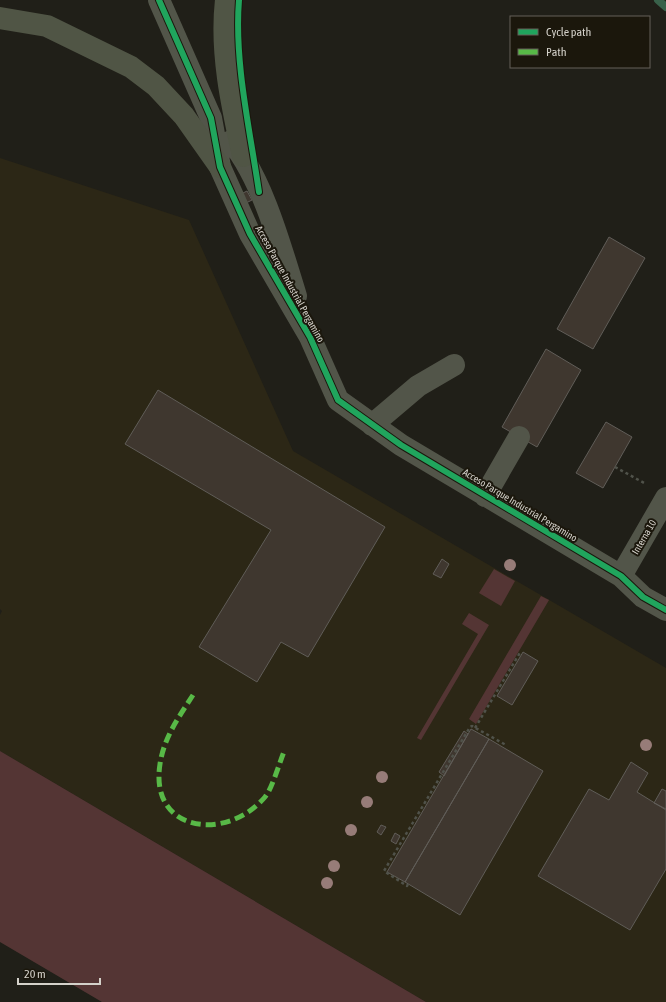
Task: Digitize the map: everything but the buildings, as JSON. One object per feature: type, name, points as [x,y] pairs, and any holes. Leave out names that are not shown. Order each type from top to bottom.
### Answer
[{"type":"main road","points":[[226,0],[224,45],[231,102],[243,156]]},
{"type":"main road","points":[[0,18],[46,26],[132,67],[156,86],[184,116],[220,167]]},
{"type":"street","name":"Acceso Parque Industrial Pergamino","points":[[159,0],[211,118],[220,167],[250,234],[310,338],[338,400],[401,445],[621,576],[643,597],[666,610]]},
{"type":"street","name":"Acceso Parque Industrial Pergamino","points":[[211,118],[243,156],[273,224],[310,338]]},
{"type":"street","points":[[372,424],[418,386],[454,365]]},
{"type":"street","points":[[485,496],[519,437]]},
{"type":"street","name":"Interna 10","points":[[621,576],[659,493]]},
{"type":"path","points":[[615,466],[659,493]]},
{"type":"path","points":[[475,728],[521,651]]},
{"type":"path","points":[[408,884],[407,886],[384,872],[470,727],[475,728],[506,745]]},
{"type":"shaded area","points":[[0,158],[189,220],[293,451],[666,668],[666,1002],[426,1002],[0,751],[0,615],[2,611],[0,609]]},
{"type":"shaded area","points":[[494,569],[515,581],[501,606],[479,593]]},
{"type":"shaded area","points":[[541,596],[549,600],[476,724],[469,719]]},
{"type":"shaded area","points":[[469,613],[489,625],[421,740],[417,738],[478,634],[462,624]]},
{"type":"shaded area","points":[[0,751],[426,1002],[102,1002],[0,942]]},
{"type":"waterway","points":[[658,0],[666,7]]},
{"type":"marked path","points":[[193,695],[177,719],[165,745],[160,764],[160,787],[166,805],[178,817],[194,823],[212,825],[231,821],[249,811],[268,793],[285,749]]},
{"type":"cycle path","points":[[159,0],[211,118],[220,167],[250,234],[310,337],[338,400],[401,445],[621,576],[643,597],[666,610]]},
{"type":"cycle path","points":[[239,0],[238,24],[241,72],[259,192]]}]
